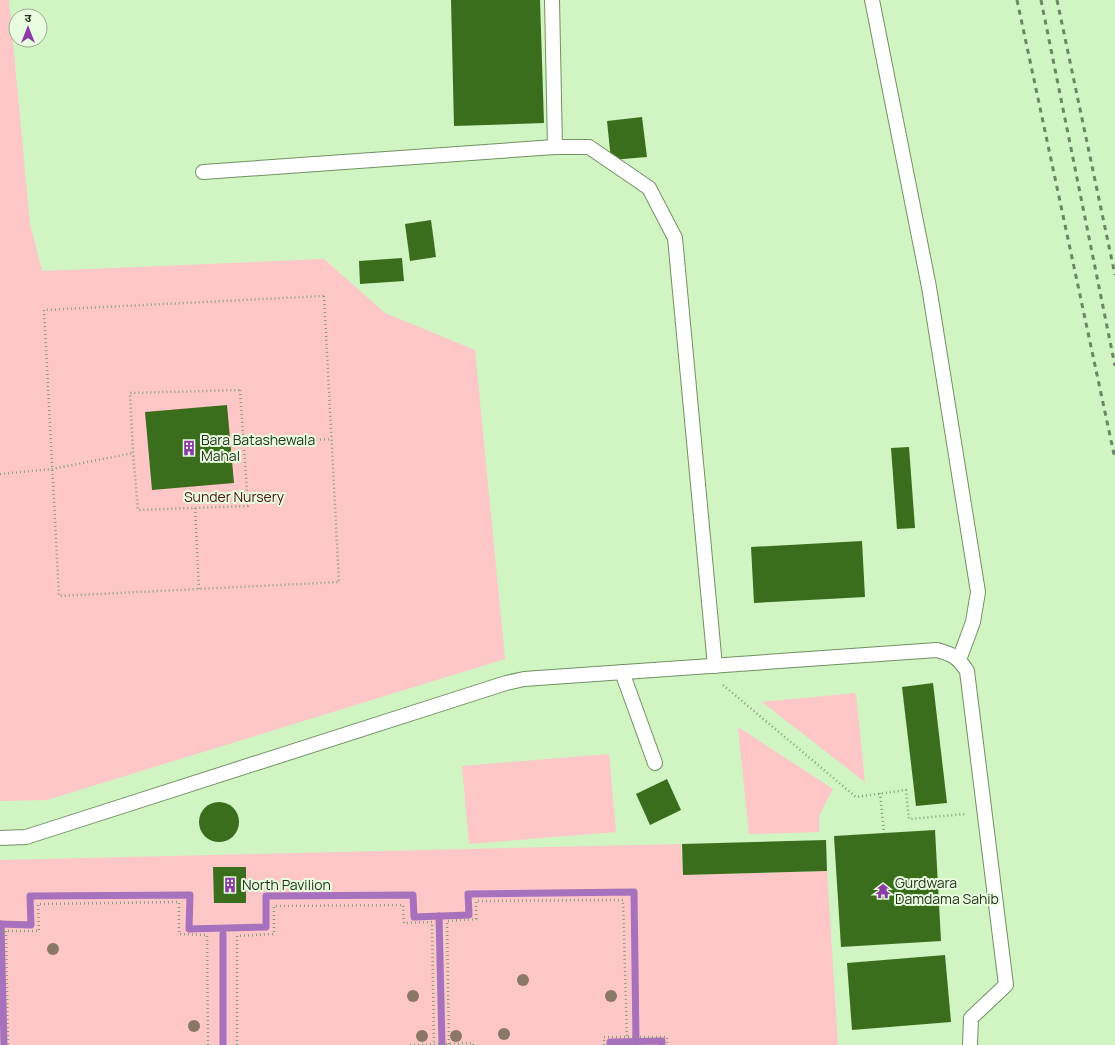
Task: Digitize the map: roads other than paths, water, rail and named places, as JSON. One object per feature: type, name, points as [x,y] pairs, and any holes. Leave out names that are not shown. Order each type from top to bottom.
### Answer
[{"type":"lane","points":[[552,0],[555,147]]},
{"type":"lane","points":[[872,0],[929,287],[978,592],[973,622],[959,660]]},
{"type":"lane","points":[[203,172],[555,147],[590,147],[649,188],[675,238],[715,666]]},
{"type":"lane","points":[[0,838],[26,837],[506,683],[524,679],[937,650],[949,653],[959,660],[967,671],[1006,985],[971,1018],[970,1045]]},
{"type":"lane","points":[[622,672],[655,763]]},
{"type":"waterway","points":[[0,924],[31,925],[30,896],[190,895],[189,929],[266,927],[266,896],[413,895],[414,917],[469,915],[468,894],[634,892],[636,1042]]},
{"type":"waterway","points":[[439,916],[442,1045]]},
{"type":"waterway","points":[[1,924],[4,1045]]},
{"type":"waterway","points":[[223,934],[223,1045]]},
{"type":"waterway","points":[[610,1045],[610,1042],[662,1041],[662,1045]]},
{"type":"railway","points":[[1017,0],[1115,459]]},
{"type":"railway","points":[[1041,0],[1115,366]]},
{"type":"railway","points":[[1057,0],[1115,275]]},
{"type":"place","name":"Bara Batashewala Mahal","points":[[189,448]]},
{"type":"place","name":"North Pavilion","points":[[230,885]]},
{"type":"place","name":"Gurdwara Damdama Sahib","points":[[883,891]]},
{"type":"park label","name":"Sunder Nursery","points":[[234,497]]}]
